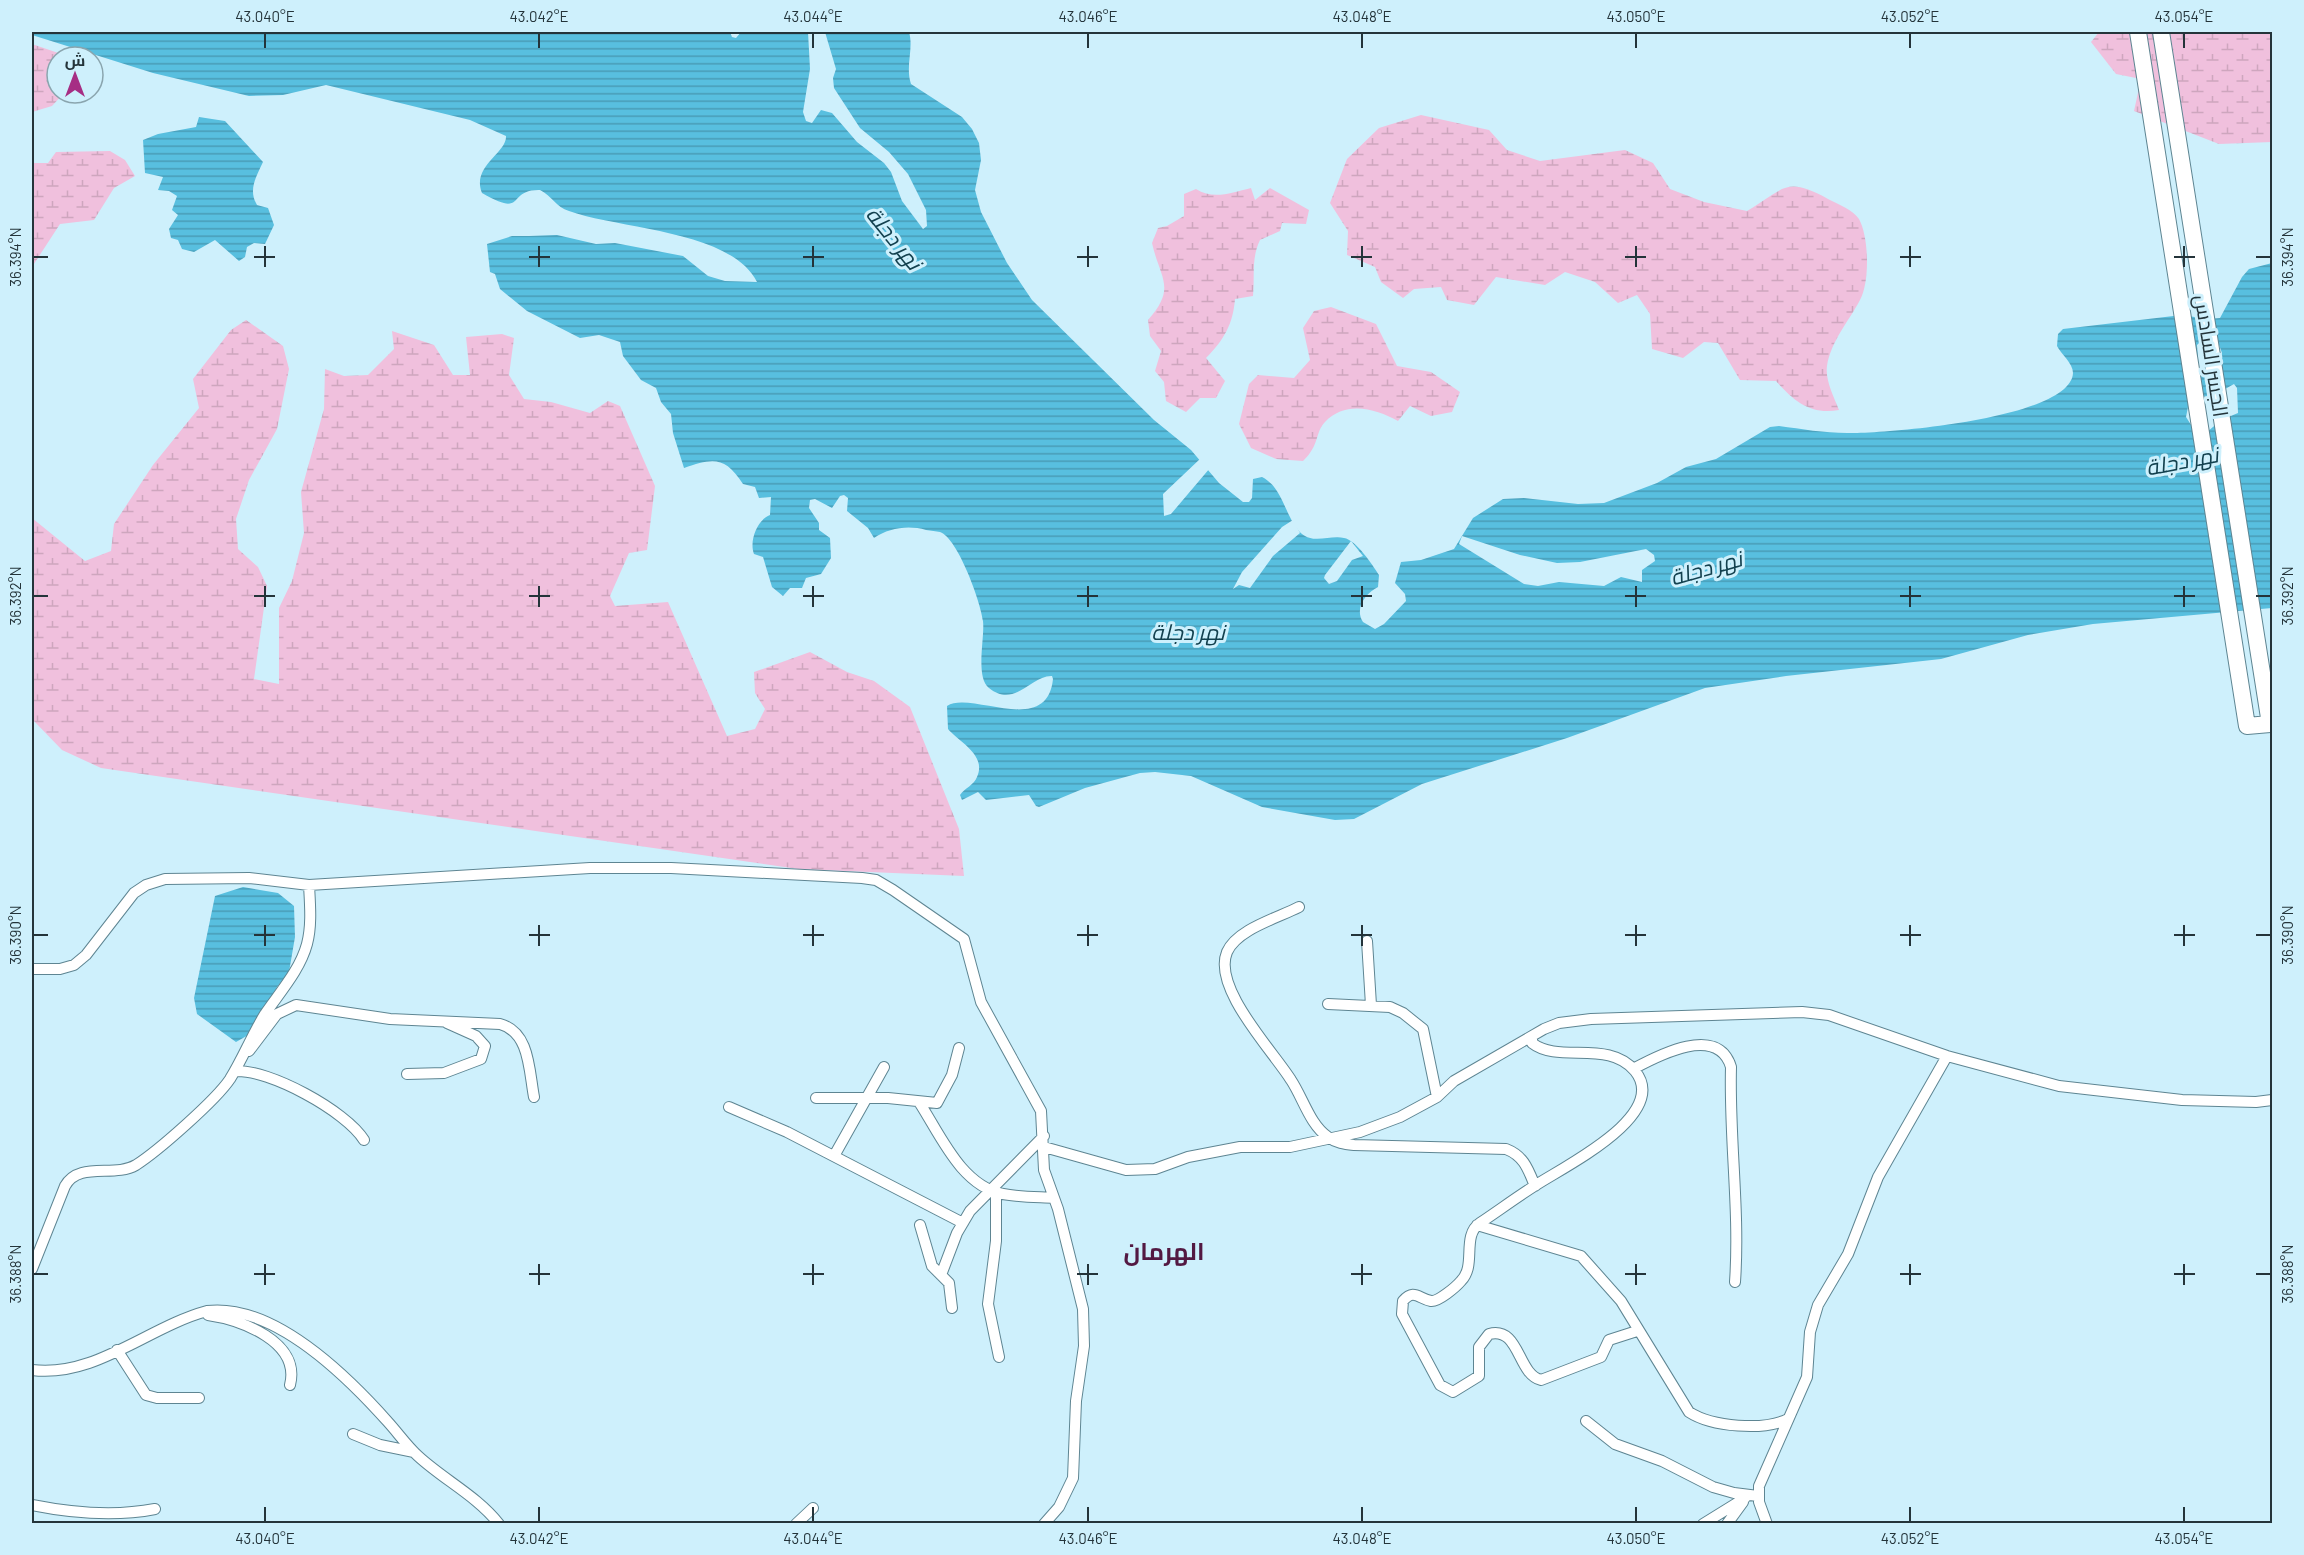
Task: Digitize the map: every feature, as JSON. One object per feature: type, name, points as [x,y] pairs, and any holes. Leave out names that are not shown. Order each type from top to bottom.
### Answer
[{"type":"highway","name":"الجسر السادس","points":[[2138,32],[2247,726],[2270,724],[2161,32]]},
{"type":"street","points":[[32,969],[67,968],[81,960],[134,893],[165,879],[249,878],[309,885],[590,868],[671,868],[720,873],[845,876],[876,880],[964,939],[981,1002],[1037,1101],[1044,1142],[1044,1170],[1054,1198],[1083,1309],[1084,1346],[1076,1401],[1073,1478],[1059,1507],[1044,1524]]},
{"type":"street","points":[[32,1269],[65,1186],[71,1177],[81,1172],[118,1171],[136,1164],[213,1099],[235,1071],[254,1033],[302,958],[310,931],[309,885]]},
{"type":"street","points":[[1299,907],[1241,936],[1226,954],[1224,966],[1243,1012],[1291,1079],[1317,1127],[1339,1143],[1374,1147],[1499,1147],[1516,1153],[1526,1164],[1535,1186]]},
{"type":"street","points":[[1367,941],[1371,1005]]},
{"type":"street","points":[[1328,1004],[1390,1007],[1403,1013],[1423,1029],[1437,1097]]},
{"type":"street","points":[[240,1060],[277,1014],[296,1005],[390,1019],[500,1024],[513,1029],[525,1047],[534,1097]]},
{"type":"street","points":[[1044,1142],[1126,1170],[1155,1169],[1188,1157],[1240,1147],[1290,1147],[1380,1125],[1437,1097],[1454,1081],[1544,1029],[1575,1020],[1802,1012],[1829,1015],[1947,1056],[2068,1088],[2182,1100],[2272,1100]]},
{"type":"street","points":[[407,1074],[444,1073],[481,1059],[485,1046],[482,1040],[444,1021]]},
{"type":"street","points":[[1532,1036],[1532,1043],[1536,1047],[1612,1056],[1634,1069],[1641,1079],[1642,1091],[1638,1106],[1630,1119],[1589,1154],[1535,1186],[1477,1225],[1470,1236],[1469,1266],[1462,1281],[1436,1300],[1415,1294],[1406,1298],[1401,1305],[1402,1314],[1443,1389],[1453,1392],[1476,1380],[1480,1372],[1479,1347],[1489,1334],[1500,1333],[1510,1339],[1532,1376],[1541,1380],[1601,1358],[1609,1340],[1637,1331]]},
{"type":"street","points":[[1634,1069],[1674,1048],[1688,1046],[1710,1047],[1720,1050],[1728,1057],[1731,1067],[1730,1144],[1737,1212],[1735,1282]]},
{"type":"street","points":[[816,1098],[866,1097],[934,1104],[940,1101],[956,1066],[959,1048]]},
{"type":"street","points":[[1727,1524],[1750,1496],[1763,1475],[1807,1377],[1810,1332],[1818,1305],[1848,1254],[1878,1177],[1947,1056]]},
{"type":"street","points":[[834,1156],[884,1067]]},
{"type":"street","points":[[235,1071],[257,1072],[273,1078],[347,1119],[364,1140]]},
{"type":"street","points":[[919,1102],[963,1169],[993,1191],[1054,1198]]},
{"type":"street","points":[[729,1107],[781,1129],[963,1223]]},
{"type":"street","points":[[941,1275],[963,1223],[1044,1142]]},
{"type":"street","points":[[993,1191],[996,1241],[988,1304],[999,1357]]},
{"type":"street","points":[[920,1225],[932,1266],[949,1283],[952,1308]]},
{"type":"street","points":[[1477,1225],[1581,1256],[1612,1289],[1682,1404],[1695,1416],[1754,1427],[1772,1425],[1788,1419]]},
{"type":"street","points":[[32,1370],[52,1371],[79,1367],[196,1314],[218,1310],[239,1311],[259,1319],[304,1344],[329,1364],[414,1452],[487,1510],[499,1524]]},
{"type":"street","points":[[196,1314],[238,1321],[279,1346],[291,1366],[290,1385]]},
{"type":"street","points":[[117,1350],[146,1395],[157,1398],[199,1398]]},
{"type":"street","points":[[1586,1421],[1615,1444],[1662,1461],[1722,1491],[1750,1496],[1767,1524]]},
{"type":"street","points":[[353,1434],[380,1445],[414,1452]]},
{"type":"street","points":[[1703,1524],[1750,1496]]},
{"type":"street","points":[[32,1505],[124,1519],[155,1509]]},
{"type":"street","points":[[796,1524],[813,1508]]},
{"type":"green space","points":[[2099,32],[2272,32],[2272,142],[2219,144],[2134,111],[2141,79],[2116,74],[2091,42]]},
{"type":"green space","points":[[32,44],[45,48],[45,105],[53,105],[32,112]]},
{"type":"green space","points":[[1421,115],[1489,130],[1507,150],[1540,161],[1625,150],[1653,163],[1670,189],[1704,202],[1747,211],[1778,191],[1794,187],[1814,192],[1849,210],[1859,219],[1865,237],[1867,271],[1860,300],[1836,340],[1827,366],[1829,383],[1839,410],[1819,410],[1803,405],[1789,395],[1776,381],[1740,380],[1718,343],[1704,342],[1683,358],[1652,349],[1650,314],[1637,295],[1618,303],[1595,282],[1565,272],[1545,285],[1496,277],[1474,305],[1447,300],[1441,287],[1414,289],[1403,298],[1381,282],[1375,267],[1347,255],[1348,231],[1330,203],[1347,159],[1379,128]]},
{"type":"green space","points":[[110,151],[125,160],[135,176],[114,188],[94,220],[60,224],[32,267],[32,163],[48,163],[56,152]]},
{"type":"green space","points":[[1251,188],[1255,200],[1270,188],[1309,210],[1306,224],[1282,223],[1280,231],[1260,240],[1254,261],[1253,296],[1235,299],[1226,331],[1218,345],[1206,358],[1225,381],[1216,398],[1200,398],[1186,412],[1166,401],[1164,382],[1155,371],[1161,351],[1150,336],[1148,320],[1162,299],[1164,283],[1152,243],[1158,228],[1167,226],[1184,216],[1184,194],[1196,189],[1216,195]]},
{"type":"green space","points":[[1331,307],[1376,324],[1397,366],[1431,372],[1460,392],[1452,412],[1431,416],[1410,406],[1398,421],[1371,410],[1342,411],[1325,422],[1312,450],[1303,461],[1276,459],[1251,448],[1239,424],[1249,384],[1258,375],[1294,378],[1310,360],[1303,328],[1314,311]]},
{"type":"green space","points":[[246,320],[283,346],[289,369],[277,429],[249,480],[236,519],[238,549],[258,567],[267,586],[254,679],[279,684],[279,608],[292,581],[304,533],[301,492],[324,409],[325,369],[344,376],[368,375],[394,349],[392,331],[434,345],[453,375],[470,375],[466,337],[502,334],[514,338],[509,375],[524,399],[551,402],[590,413],[608,401],[620,406],[655,486],[647,550],[629,553],[610,596],[615,606],[668,602],[727,736],[755,729],[765,709],[755,693],[754,672],[810,652],[847,672],[874,681],[910,707],[959,829],[964,876],[798,869],[101,768],[62,750],[32,719],[32,518],[85,561],[111,551],[114,524],[153,465],[199,408],[193,379],[231,330]]},
{"type":"water","name":"نهر دجلة","points":[[32,32],[730,32],[732,37],[736,38],[741,32],[808,32],[810,69],[803,112],[806,121],[812,123],[821,110],[832,113],[857,142],[884,163],[891,172],[902,201],[923,229],[927,226],[926,210],[908,174],[889,152],[860,128],[834,88],[833,78],[836,69],[825,32],[909,32],[911,84],[962,117],[972,129],[979,143],[981,160],[975,190],[981,212],[1007,263],[1032,300],[1154,420],[1191,450],[1219,483],[1243,502],[1249,502],[1252,498],[1253,479],[1262,477],[1275,488],[1296,528],[1302,534],[1317,539],[1339,537],[1354,543],[1379,575],[1378,587],[1363,601],[1360,611],[1363,622],[1375,629],[1384,624],[1406,601],[1405,594],[1395,583],[1401,562],[1421,560],[1454,549],[1473,518],[1503,499],[1524,498],[1578,504],[1604,503],[1657,483],[1686,467],[1716,459],[1770,427],[1867,433],[1934,427],[2010,412],[2042,402],[2064,389],[2073,373],[2069,362],[2057,346],[2058,334],[2063,329],[2182,315],[2207,319],[2220,318],[2242,277],[2249,269],[2272,263],[2272,608],[2093,624],[2028,635],[1941,659],[1786,676],[1705,688],[1567,738],[1422,784],[1354,819],[1335,820],[1262,807],[1191,776],[1155,772],[1140,773],[1085,788],[1039,807],[1029,795],[986,800],[978,792],[962,800],[960,795],[977,777],[978,762],[970,750],[948,729],[947,706],[973,703],[1007,709],[1023,709],[1037,706],[1048,696],[1053,679],[1052,676],[1044,677],[1022,690],[1007,695],[998,693],[985,683],[981,666],[983,621],[981,612],[968,572],[947,537],[940,532],[906,528],[892,530],[874,538],[868,528],[847,511],[848,498],[844,495],[840,496],[832,508],[815,499],[810,500],[809,508],[819,523],[819,530],[830,538],[831,558],[821,574],[806,578],[802,588],[790,588],[783,596],[772,587],[763,557],[754,554],[753,549],[753,537],[758,526],[770,515],[771,497],[759,498],[755,487],[743,484],[730,468],[718,462],[703,462],[684,468],[673,433],[671,414],[661,402],[656,388],[641,380],[623,356],[620,342],[599,335],[580,338],[527,311],[500,289],[495,274],[490,272],[487,244],[512,236],[557,235],[596,244],[615,243],[683,256],[708,276],[725,281],[757,282],[743,265],[724,252],[699,241],[569,211],[540,190],[523,194],[511,203],[496,200],[482,193],[481,175],[505,142],[506,136],[470,120],[326,85],[283,95],[249,96],[153,73],[105,58],[105,45],[64,45],[32,35]],"holes":[[[2202,340],[2218,342],[2222,353],[2220,364],[2199,372],[2197,345]],[[2234,384],[2237,388],[2238,413],[2221,420],[2206,433],[2195,431],[2186,417],[2189,402],[2199,396],[2211,397]]]},
{"type":"water","points":[[199,117],[225,121],[263,162],[254,184],[253,194],[257,205],[268,208],[274,225],[265,244],[254,243],[247,247],[245,257],[239,261],[215,240],[194,252],[182,249],[178,240],[171,238],[169,229],[178,215],[172,210],[177,196],[169,191],[158,190],[163,177],[145,173],[143,140],[158,134],[196,127]]},
{"type":"water","points":[[243,887],[278,893],[294,906],[295,937],[289,972],[277,987],[250,1034],[236,1042],[197,1014],[194,998],[215,896]]},
{"type":"pier","points":[[1201,458],[1210,468],[1171,514],[1164,516],[1163,494]]},
{"type":"pier","points":[[1293,520],[1300,533],[1273,556],[1250,588],[1239,585],[1233,589],[1242,572],[1282,527]]},
{"type":"pier","points":[[1462,536],[1520,555],[1557,563],[1580,562],[1646,549],[1654,555],[1655,561],[1642,570],[1642,582],[1621,577],[1604,586],[1559,582],[1538,586],[1524,584],[1459,544]]},
{"type":"pier","points":[[1351,541],[1363,556],[1352,560],[1337,581],[1329,584],[1324,578],[1325,575]]},
{"type":"district","name":"الهرمان","points":[[1164,1252]]}]
